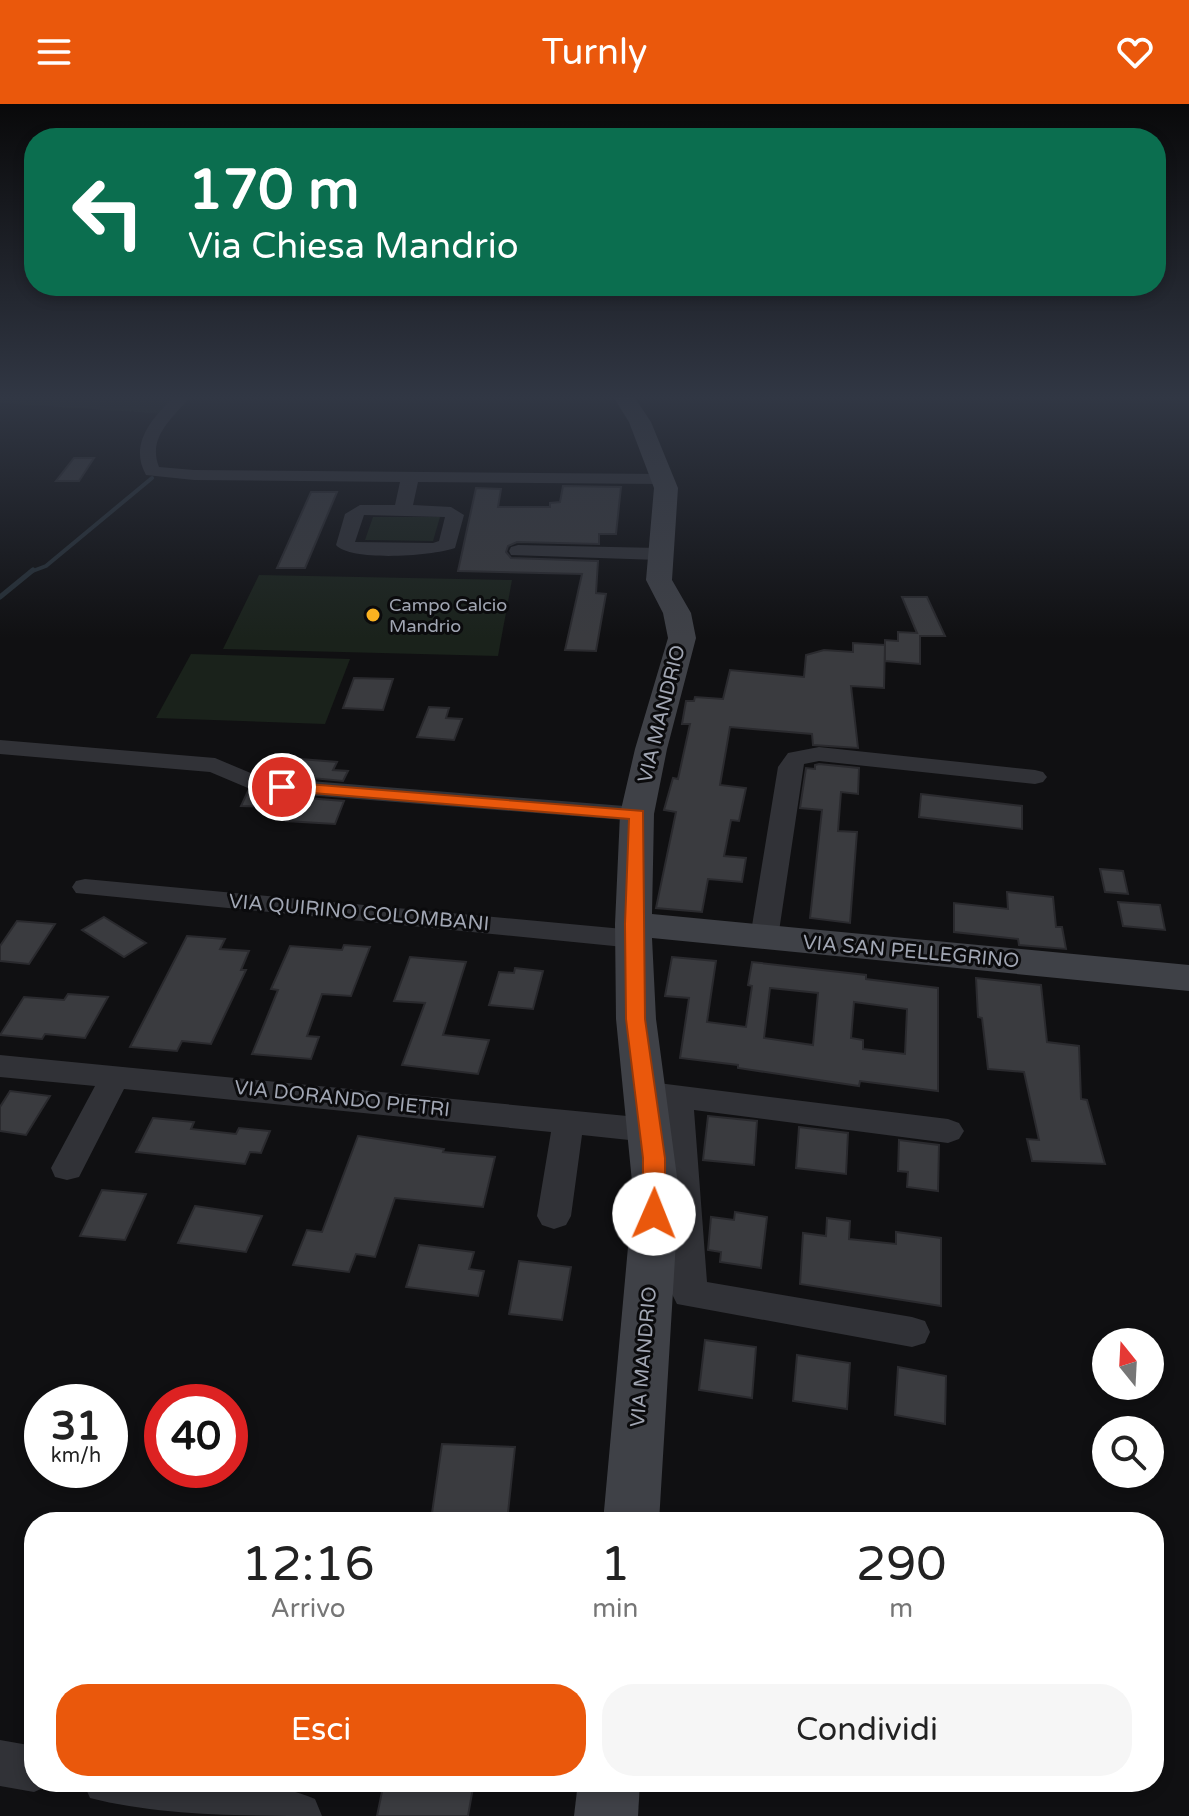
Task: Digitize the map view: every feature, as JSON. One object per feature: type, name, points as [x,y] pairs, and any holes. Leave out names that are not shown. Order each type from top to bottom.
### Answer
[{"type":"street","points":[[403,510],[410,478]]},
{"type":"street","points":[[522,478],[661,479]]},
{"type":"street","name":"VIA MANDRIO","points":[[632,1512],[656,1192],[657,1106],[636,1019],[634,932],[637,814],[651,749],[682,638],[677,613],[659,580],[659,554],[667,499],[661,479]]},
{"type":"street","points":[[360,510],[403,510],[451,512],[455,515],[448,544],[435,549],[353,548],[345,545],[354,514],[360,510]]},
{"type":"street","points":[[518,551],[659,554]]},
{"type":"street","points":[[0,747],[215,765],[255,784],[637,814]]},
{"type":"street","points":[[764,938],[790,767],[796,758],[819,754],[1035,777]]},
{"type":"street","name":"VIA QUIRINO COLOMBANI","points":[[85,887],[634,932]]},
{"type":"street","name":"VIA SAN PELLEGRINO","points":[[634,932],[764,938],[1189,978]]},
{"type":"street","name":"VIA DORANDO PIETRI","points":[[0,1066],[568,1122],[657,1106],[948,1131]]},
{"type":"street","points":[[67,1168],[115,1077]]},
{"type":"street","points":[[657,1106],[690,1294],[912,1332]]},
{"type":"street","points":[[554,1216],[568,1122]]},
{"type":"street","points":[[0,1763],[24,1767]]},
{"type":"street","points":[[162,1792],[298,1816]]},
{"type":"street","points":[[606,1816],[608,1792]]},
{"type":"shaded area","points":[[373,517],[440,517],[433,541],[365,540]]},
{"type":"shaded area","name":"Campo Calcio Mandrio","points":[[259,575],[512,580],[498,656],[223,649]]},
{"type":"shaded area","points":[[191,654],[350,659],[325,724],[156,718]]},
{"type":"building","points":[[58,478],[81,478],[79,481],[56,481]]},
{"type":"building","points":[[563,486],[621,487],[616,534],[599,534],[599,544],[517,542],[508,546],[506,552],[511,558],[598,561],[596,593],[606,594],[596,651],[565,650],[582,574],[458,571],[476,488],[501,489],[498,507],[550,507],[550,503],[560,502]]},
{"type":"building","points":[[311,492],[337,492],[305,568],[277,568]]},
{"type":"building","points":[[902,597],[927,597],[945,636],[920,636],[920,664],[885,661],[885,646],[884,688],[851,686],[858,748],[813,745],[812,734],[730,727],[720,785],[746,788],[739,821],[731,820],[724,856],[746,858],[742,882],[708,879],[702,912],[656,908],[676,812],[664,810],[673,778],[678,779],[690,724],[682,724],[686,701],[694,701],[695,697],[723,699],[730,670],[804,677],[806,655],[824,650],[853,652],[853,643],[885,645],[885,640],[898,641],[898,632],[917,633]]},
{"type":"building","points":[[354,678],[393,679],[383,710],[343,708]]},
{"type":"building","points":[[429,707],[449,708],[446,718],[462,719],[454,740],[417,737]]},
{"type":"building","points":[[300,759],[337,762],[333,770],[348,771],[343,781],[258,773],[263,763],[296,765]]},
{"type":"building","points":[[815,765],[859,768],[858,794],[841,792],[838,831],[857,832],[850,923],[810,918],[822,810],[800,808],[806,768],[815,769]]},
{"type":"building","points":[[248,791],[344,801],[335,824],[286,821],[292,808],[241,806]]},
{"type":"building","points":[[921,794],[1022,806],[1022,829],[919,817]]},
{"type":"building","points":[[1100,869],[1123,871],[1128,894],[1105,892]]},
{"type":"building","points":[[1007,892],[1053,897],[1056,927],[1062,927],[1066,949],[1019,945],[1018,939],[954,932],[954,903],[1008,909]]},
{"type":"building","points":[[1118,902],[1160,905],[1165,930],[1123,926]]},
{"type":"building","points":[[104,917],[146,943],[124,957],[82,930]]},
{"type":"building","points":[[17,921],[55,924],[29,964],[0,961],[0,946]]},
{"type":"building","points":[[187,936],[225,939],[220,949],[249,951],[241,970],[246,970],[211,1044],[182,1041],[177,1051],[130,1047]]},
{"type":"building","points":[[344,945],[370,947],[351,996],[322,994],[307,1036],[319,1037],[311,1059],[252,1054],[278,990],[271,989],[290,946],[342,950]]},
{"type":"building","points":[[410,957],[466,962],[443,1035],[489,1040],[478,1074],[402,1065],[425,1003],[394,1001]]},
{"type":"building","points":[[672,957],[716,961],[707,1022],[746,1027],[752,962],[866,975],[866,979],[938,988],[938,1091],[860,1081],[859,1086],[680,1058],[689,998],[665,996]],"holes":[[[770,988],[818,993],[813,1045],[764,1038]],[[854,1002],[907,1009],[905,1054],[863,1049],[863,1040],[851,1038]]]},
{"type":"building","points":[[515,968],[543,971],[533,1009],[489,1005],[499,972],[514,973]]},
{"type":"building","points":[[976,978],[1041,985],[1047,1042],[1079,1046],[1081,1099],[1087,1100],[1105,1164],[1032,1161],[1027,1139],[1039,1140],[1024,1072],[988,1069],[982,1018],[978,1017]]},
{"type":"building","points":[[68,994],[108,997],[85,1038],[45,1034],[42,1039],[0,1035],[24,997],[64,1000]]},
{"type":"building","points":[[10,1091],[50,1096],[26,1135],[0,1131],[0,1107]]},
{"type":"building","points":[[708,1116],[757,1121],[754,1165],[703,1160]]},
{"type":"building","points":[[153,1118],[194,1122],[191,1129],[236,1134],[239,1128],[270,1131],[261,1153],[250,1152],[245,1164],[136,1152]]},
{"type":"building","points":[[799,1127],[848,1133],[846,1174],[796,1168]]},
{"type":"building","points":[[358,1136],[444,1149],[443,1152],[495,1157],[483,1207],[395,1198],[375,1257],[356,1254],[349,1272],[293,1265],[307,1230],[322,1232]]},
{"type":"building","points":[[899,1140],[939,1145],[938,1191],[907,1187],[908,1172],[898,1171]]},
{"type":"building","points":[[102,1190],[146,1194],[125,1240],[80,1236]]},
{"type":"building","points":[[195,1206],[262,1216],[246,1252],[178,1243]]},
{"type":"building","points":[[735,1212],[767,1217],[761,1268],[720,1262],[721,1252],[708,1250],[711,1217],[734,1220]]},
{"type":"building","points":[[827,1218],[850,1221],[849,1239],[896,1244],[896,1232],[941,1238],[941,1306],[800,1284],[803,1233],[826,1236]]},
{"type":"building","points":[[419,1245],[474,1252],[469,1269],[484,1271],[478,1296],[406,1287]]},
{"type":"building","points":[[519,1261],[571,1267],[562,1320],[509,1314]]},
{"type":"building","points":[[705,1340],[756,1347],[752,1398],[699,1390]]},
{"type":"building","points":[[797,1355],[850,1363],[847,1409],[793,1401]]},
{"type":"building","points":[[898,1367],[946,1376],[945,1424],[895,1415]]},
{"type":"building","points":[[442,1444],[515,1447],[508,1512],[432,1512]]},
{"type":"building","points":[[382,1792],[472,1792],[468,1816],[377,1816]]},
{"type":"waterway","points":[[31,572],[46,566],[152,478]]},
{"type":"waterway","points":[[0,597],[31,572]]},
{"type":"place","name":"Campo Calcio Mandrio","points":[[373,615]]},
{"type":"route","points":[[282,787],[637,814],[633,924],[636,1019],[654,1158],[654,1214]]}]
